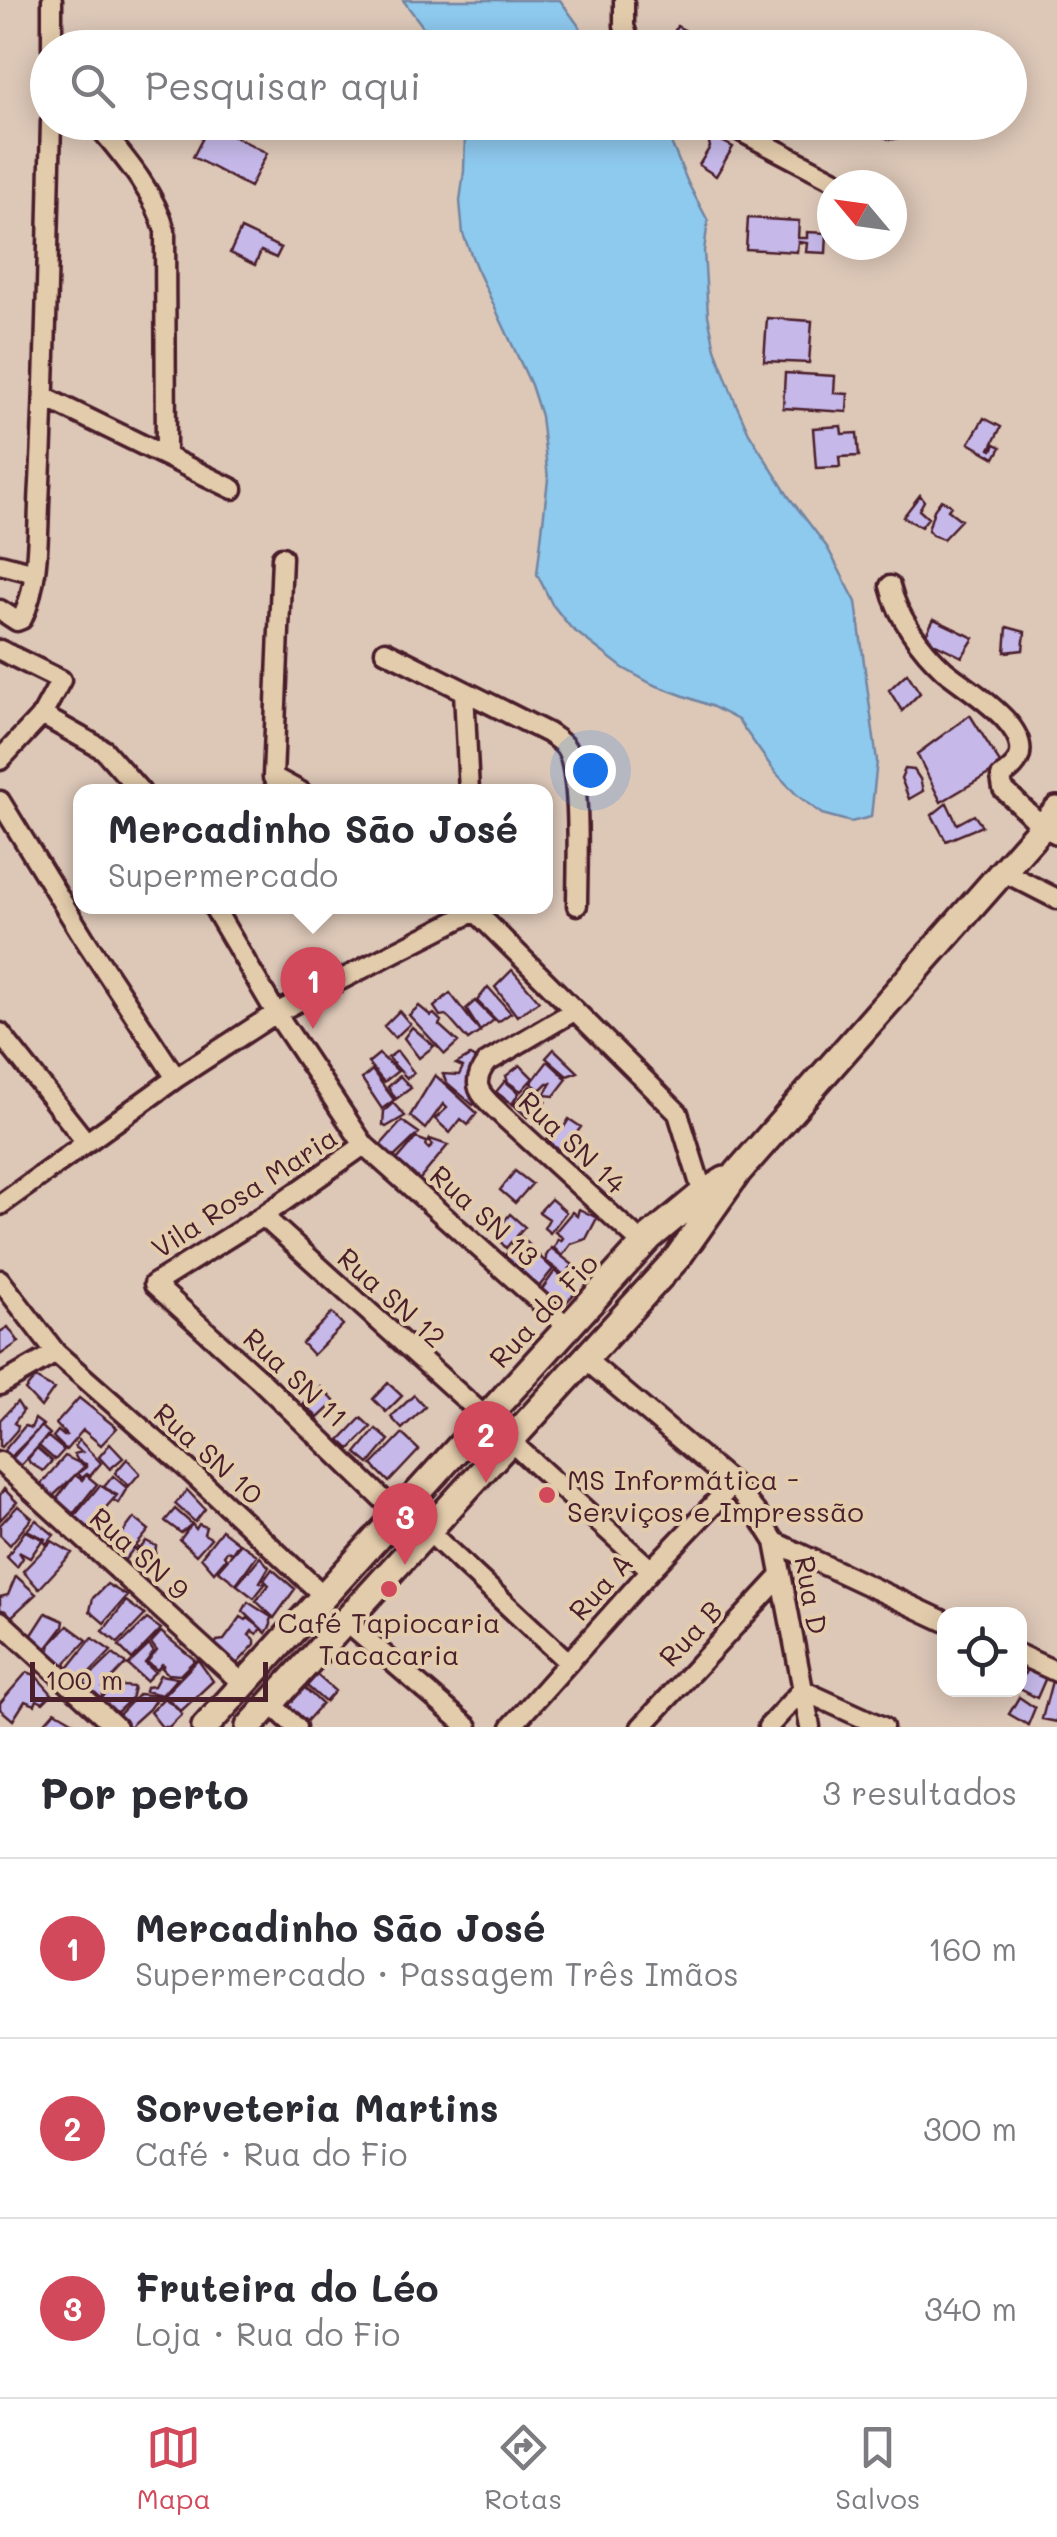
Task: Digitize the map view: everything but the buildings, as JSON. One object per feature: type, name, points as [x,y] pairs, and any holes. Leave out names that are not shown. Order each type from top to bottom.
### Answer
[{"type":"street","points":[[52,0],[52,30]]},
{"type":"street","points":[[624,0],[625,30]]},
{"type":"street","points":[[0,610],[17,621],[22,619],[34,573],[44,397],[51,140]]},
{"type":"street","points":[[109,140],[149,193],[160,211],[165,232],[166,456]]},
{"type":"street","points":[[757,140],[817,171]]},
{"type":"street","points":[[44,397],[232,490]]},
{"type":"street","points":[[282,558],[272,777],[285,784]]},
{"type":"street","points":[[0,564],[34,573]]},
{"type":"street","points":[[890,586],[894,604],[925,649],[1012,728],[1021,748],[1015,766],[1001,776],[1002,789],[1052,824]]},
{"type":"street","points":[[0,650],[60,680],[42,715],[0,760]]},
{"type":"street","points":[[385,651],[548,733],[568,751],[575,788],[577,905]]},
{"type":"street","points":[[464,691],[469,784]]},
{"type":"street","points":[[42,715],[104,750],[134,784]]},
{"type":"street","points":[[0,801],[176,1078]]},
{"type":"street","name":"Rua do Fio","points":[[205,1727],[644,1245],[706,1203],[738,1172],[1004,872],[1052,824]]},
{"type":"street","points":[[1004,872],[1057,899]]},
{"type":"street","name":"Rua SN 13","points":[[218,914],[276,1013],[364,1146],[568,1327]]},
{"type":"street","points":[[0,1204],[176,1078],[276,1013],[462,914]]},
{"type":"street","points":[[479,914],[678,1113],[706,1203]]},
{"type":"street","name":"Rua SN 14","points":[[574,1011],[486,1062],[478,1073],[477,1084],[481,1094],[644,1245]]},
{"type":"street","points":[[0,1034],[86,1142]]},
{"type":"street","name":"Vila Rosa Maria","points":[[154,1284],[263,1216],[364,1146]]},
{"type":"street","name":"Rua do Fio","points":[[249,1727],[678,1257],[706,1203]]},
{"type":"street","name":"Rua SN 12","points":[[263,1216],[485,1417]]},
{"type":"street","name":"Rua SN 10","points":[[0,1280],[56,1353],[324,1596]]},
{"type":"street","name":"Rua SN 11","points":[[154,1284],[398,1514]]},
{"type":"street","points":[[0,1385],[56,1353]]},
{"type":"street","points":[[585,1359],[733,1484]]},
{"type":"street","points":[[510,1442],[652,1570]]},
{"type":"street","name":"Rua SN 9","points":[[0,1462],[244,1684]]},
{"type":"street","name":"Rua D","points":[[733,1484],[775,1542],[810,1727]]},
{"type":"street","name":"Rua A","points":[[510,1727],[733,1484]]},
{"type":"street","points":[[428,1532],[568,1662]]},
{"type":"street","points":[[775,1542],[937,1618]]},
{"type":"street","name":"Rua B","points":[[641,1727],[780,1577]]},
{"type":"street","points":[[345,1621],[468,1727]]},
{"type":"street","points":[[0,1622],[116,1727]]},
{"type":"street","points":[[299,1622],[306,1640],[322,1646]]},
{"type":"street","points":[[275,1649],[292,1658],[298,1672]]},
{"type":"street","points":[[1027,1659],[1057,1672]]},
{"type":"street","points":[[768,1727],[802,1690],[882,1727]]},
{"type":"street","points":[[270,1704],[296,1727]]},
{"type":"water","points":[[403,0],[560,0],[582,30],[425,30]]},
{"type":"water","points":[[465,140],[670,140],[708,221],[704,251],[708,315],[715,349],[736,404],[749,433],[789,497],[827,547],[856,602],[877,761],[871,817],[851,822],[822,814],[775,772],[738,720],[623,668],[571,628],[552,604],[537,574],[548,479],[541,416],[531,385],[463,234],[460,201]]},
{"type":"place","name":"Mercadinho São José","points":[[313,1029]]},
{"type":"place","name":"Sorveteria Martins","points":[[486,1483]]},
{"type":"place","name":"MS Informática - Serviços e Impressão","points":[[547,1495]]},
{"type":"place","name":"Fruteira do Léo","points":[[405,1565]]},
{"type":"place","name":"Café Tapiocaria Tacacaria","points":[[389,1589]]}]
